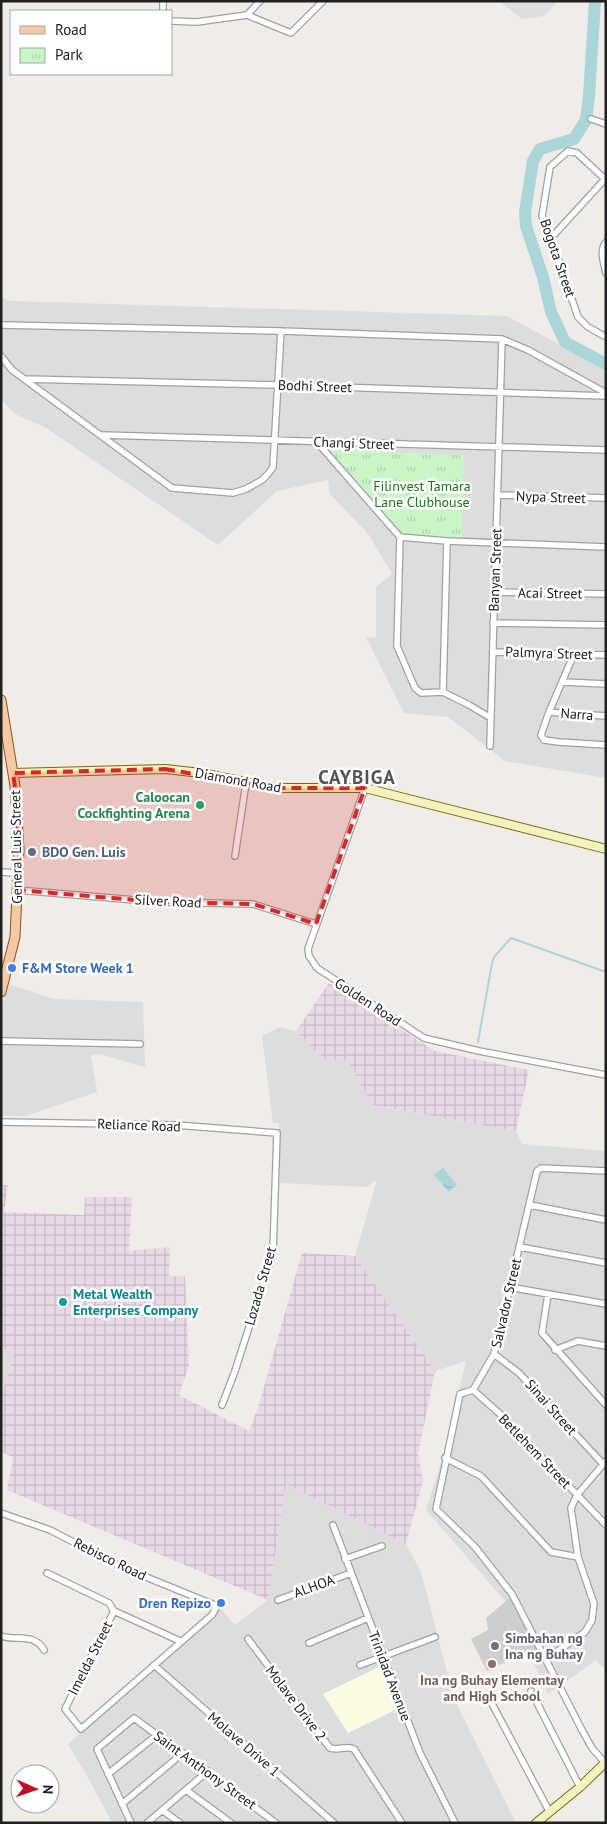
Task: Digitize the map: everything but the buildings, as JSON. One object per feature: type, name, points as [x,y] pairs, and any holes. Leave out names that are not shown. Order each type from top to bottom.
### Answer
[{"type":"main road","name":"General Luis Street","points":[[1,700],[18,811],[15,937],[1,992]]},
{"type":"main road","name":"Diamond Road","points":[[13,772],[165,769],[201,773],[275,788],[365,788],[606,849]]},
{"type":"main road","points":[[536,1823],[580,1787],[605,1763]]},
{"type":"street","points":[[247,15],[260,1]]},
{"type":"street","points":[[172,22],[186,23],[247,15],[291,33],[323,1]]},
{"type":"street","points":[[591,119],[606,124]]},
{"type":"street","name":"Bogota Street","points":[[605,179],[577,153],[568,152],[550,167],[542,216],[578,317],[588,328],[606,337]]},
{"type":"street","points":[[551,238],[605,179]]},
{"type":"street","points":[[606,242],[603,245],[602,254],[606,273]]},
{"type":"street","points":[[1,326],[281,331],[502,339],[528,350],[606,394]]},
{"type":"street","points":[[1,356],[12,370],[172,488],[233,493],[246,489],[268,474],[273,467],[281,331]]},
{"type":"street","name":"Banyan Street","points":[[490,746],[502,339]]},
{"type":"street","name":"Bodhi Street","points":[[24,379],[500,393],[606,394]]},
{"type":"street","name":"Changi Street","points":[[102,435],[606,450]]},
{"type":"street","points":[[316,442],[400,537],[397,646],[415,688],[421,693],[443,692],[469,704],[491,718]]},
{"type":"street","name":"Nypa Street","points":[[497,495],[606,498]]},
{"type":"street","points":[[400,537],[447,541],[606,547]]},
{"type":"street","points":[[443,692],[447,541]]},
{"type":"street","name":"Acai Street","points":[[494,592],[606,594]]},
{"type":"street","points":[[493,623],[606,625]]},
{"type":"street","name":"Palmyra Street","points":[[492,652],[606,655]]},
{"type":"street","points":[[574,654],[541,735],[544,740],[606,744]]},
{"type":"street","points":[[563,682],[606,684]]},
{"type":"street","name":"Narra","points":[[549,712],[606,716]]},
{"type":"street","points":[[235,856],[246,783]]},
{"type":"street","name":"Golden Road","points":[[365,788],[308,949],[312,963],[346,988],[424,1038],[488,1053],[606,1076]]},
{"type":"street","points":[[1,872],[18,873]]},
{"type":"street","name":"Silver Road","points":[[17,890],[159,902],[253,904],[316,924]]},
{"type":"street","points":[[1,1040],[140,1044]]},
{"type":"street","name":"Reliance Road","points":[[1,1122],[176,1125],[277,1133]]},
{"type":"street","name":"Lozada Street","points":[[222,1405],[235,1371],[273,1252],[277,1133]]},
{"type":"street","name":"Salvador Street","points":[[546,1659],[512,1594],[475,1547],[436,1509],[445,1458],[460,1394],[473,1390],[494,1354],[537,1171],[541,1168],[606,1171]]},
{"type":"street","points":[[530,1205],[606,1220]]},
{"type":"street","points":[[520,1247],[606,1263]]},
{"type":"street","points":[[509,1288],[606,1304]]},
{"type":"street","points":[[548,1294],[542,1333],[606,1405]]},
{"type":"street","points":[[556,1350],[578,1341],[606,1346]]},
{"type":"street","name":"Sinai Street","points":[[494,1354],[519,1373],[604,1463]]},
{"type":"street","name":"Betlehem Street","points":[[473,1390],[500,1414],[606,1525]]},
{"type":"street","points":[[445,1458],[481,1476],[552,1552],[578,1557]]},
{"type":"street","points":[[604,1463],[577,1495],[571,1508],[578,1557],[594,1604],[592,1620],[585,1632],[546,1659],[592,1748],[605,1763]]},
{"type":"street","name":"Rebisco Road","points":[[1,1513],[55,1532],[118,1565],[217,1606],[212,1615],[180,1641]]},
{"type":"street","name":"Trinidad Avenue","points":[[333,1525],[420,1753],[455,1823]]},
{"type":"street","points":[[345,1558],[382,1546]]},
{"type":"street","name":"ALHOA","points":[[278,1600],[351,1573]]},
{"type":"street","name":"Imelda Street","points":[[47,1574],[110,1603],[114,1610],[180,1641]]},
{"type":"street","name":"Imelda Street","points":[[114,1610],[65,1709],[80,1728],[154,1665]]},
{"type":"street","points":[[309,1644],[368,1618]]},
{"type":"street","points":[[1,1636],[34,1640],[39,1642],[44,1650]]},
{"type":"street","points":[[360,1665],[435,1637]]},
{"type":"street","name":"Molave Drive 2","points":[[248,1639],[328,1746],[335,1749],[351,1748],[356,1752],[402,1823]]},
{"type":"street","points":[[154,1665],[180,1641]]},
{"type":"street","name":"Molave Drive 1","points":[[154,1665],[334,1823]]},
{"type":"street","points":[[531,1691],[580,1787]]},
{"type":"street","points":[[488,1698],[549,1812]]},
{"type":"street","name":"Saint Anthony Street","points":[[108,1774],[97,1749],[134,1718],[276,1823]]},
{"type":"street","points":[[131,1823],[108,1774],[157,1735]]},
{"type":"street","points":[[122,1804],[183,1753]]},
{"type":"street","points":[[147,1823],[208,1772]]},
{"type":"street","points":[[186,1790],[231,1823]]},
{"type":"street","points":[[162,1810],[180,1823]]},
{"type":"highlighted area","points":[[165,769],[275,788],[365,788],[316,924],[253,904],[159,902],[17,890],[18,811],[13,773]]},
{"type":"shaded area","points":[[499,1],[558,1],[544,16],[522,19]]},
{"type":"shaded area","points":[[1,297],[11,301],[507,316],[606,370],[606,778],[505,761],[448,717],[404,713],[366,637],[376,638],[376,587],[392,574],[369,535],[330,494],[328,480],[277,491],[218,545],[46,428],[15,414],[1,399]]},
{"type":"shaded area","points":[[329,983],[435,1051],[529,1070],[516,1131],[372,1105],[349,1062],[324,1059],[296,1031]]},
{"type":"shaded area","points":[[8,984],[54,999],[143,1002],[145,1067],[99,1054],[91,1056],[97,1092],[25,1116],[1,1116],[1,1008]]},
{"type":"shaded area","points":[[279,1027],[296,1031],[324,1059],[349,1062],[372,1105],[516,1131],[522,1144],[606,1151],[606,1670],[596,1660],[548,1694],[505,1601],[426,1510],[441,1463],[466,1361],[435,1371],[355,1256],[377,1180],[366,1187],[280,1183],[279,1123],[273,1123],[262,1036]]},
{"type":"shaded area","points":[[1,1185],[8,1185],[4,1212],[84,1215],[85,1197],[132,1197],[129,1251],[170,1247],[169,1276],[185,1276],[189,1365],[179,1395],[249,1431],[258,1408],[302,1253],[355,1256],[435,1371],[418,1454],[423,1481],[406,1544],[286,1484],[268,1600],[7,1490],[13,1457],[1,1452],[1,1398],[15,1351],[1,1349]]},
{"type":"shaded area","points":[[1,1349],[15,1351],[1,1398]]},
{"type":"shaded area","points":[[286,1484],[406,1544],[421,1572],[454,1699],[516,1823],[112,1823],[68,1744],[221,1609],[235,1625],[268,1600]]},
{"type":"shaded area","points":[[512,1596],[539,1649],[522,1654],[487,1671],[471,1639],[488,1630],[486,1618]]},
{"type":"shaded area","points":[[381,1666],[395,1710],[348,1733],[323,1694]]},
{"type":"green space","name":"Filinvest Tamara Lane Clubhouse","points":[[329,450],[464,455],[462,538],[405,536]]},
{"type":"water","points":[[443,1168],[457,1185],[449,1192],[434,1175]]},
{"type":"waterway","points":[[595,1],[586,120],[574,139],[540,149],[533,161],[525,212],[526,226],[543,277],[551,312],[565,342],[606,364]]},
{"type":"waterway","points":[[478,1042],[492,963],[494,957],[511,938],[606,972]]},
{"type":"place","name":"Caloocan Cockfighting Arena","points":[[200,805]]},
{"type":"place","name":"BDO Gen. Luis","points":[[32,852]]},
{"type":"place","name":"F&M Store Week 1","points":[[12,968]]},
{"type":"place","name":"Metal Wealth Enterprises Company","points":[[63,1302]]},
{"type":"place","name":"Dren Repizo","points":[[221,1603]]},
{"type":"place","name":"Simbahan ng Ina ng Buhay","points":[[495,1646]]},
{"type":"place","name":"Ina ng Buhay Elementay and High School","points":[[492,1664]]},
{"type":"district","name":"CAYBIGA","points":[[357,777]]}]
